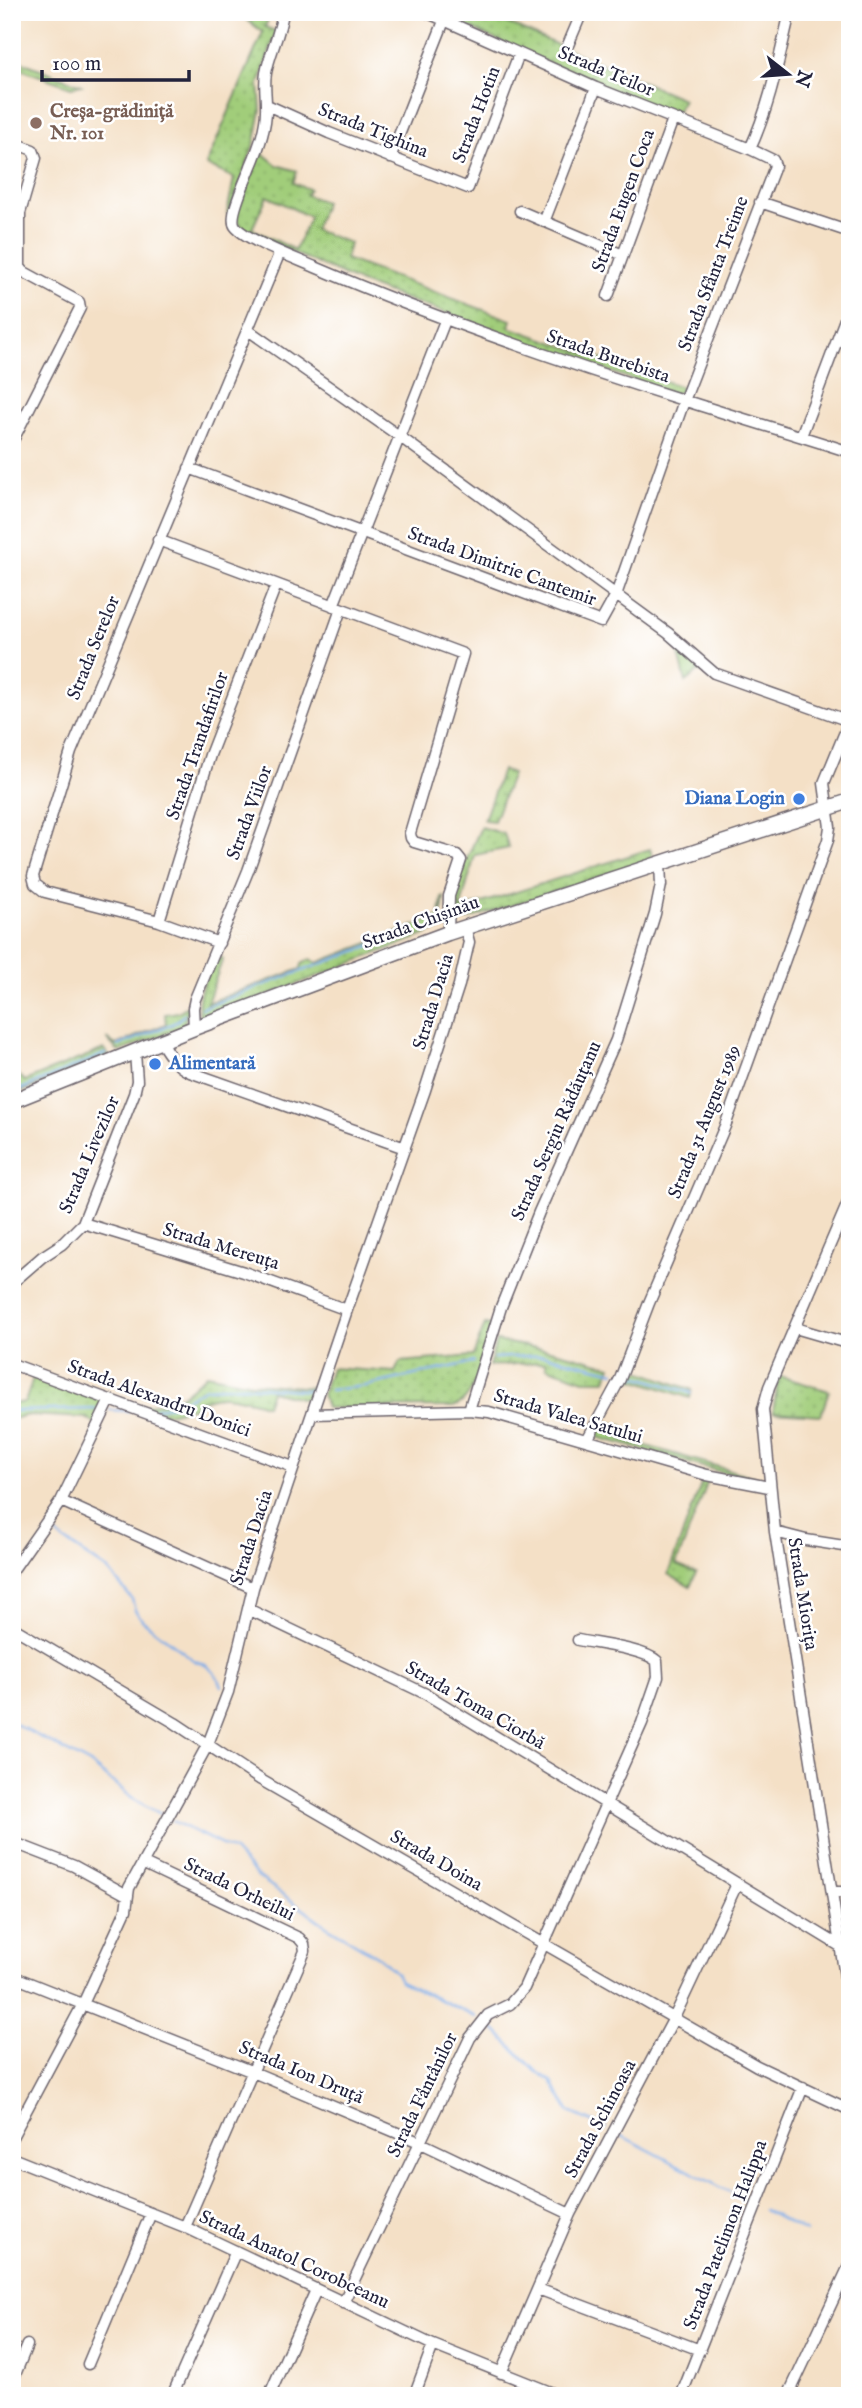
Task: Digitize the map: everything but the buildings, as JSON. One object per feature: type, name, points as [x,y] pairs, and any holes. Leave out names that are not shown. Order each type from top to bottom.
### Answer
[{"type":"street","points":[[280,252],[249,237],[235,226],[233,220],[235,208],[258,150],[265,121],[266,73],[281,29],[283,12]]},
{"type":"street","name":"Strada Teilor","points":[[426,12],[596,88],[774,160]]},
{"type":"street","points":[[568,46],[582,12]]},
{"type":"street","points":[[750,149],[762,120],[790,12]]},
{"type":"street","points":[[390,158],[444,21]]},
{"type":"street","name":"Strada Hotin","points":[[468,188],[519,54]]},
{"type":"street","points":[[544,222],[596,88]]},
{"type":"street","name":"Strada Tighina","points":[[267,105],[468,188]]},
{"type":"street","name":"Strada Eugen Coca","points":[[608,296],[673,119]]},
{"type":"street","points":[[12,142],[33,150],[36,158],[20,213],[20,267],[24,272],[79,302],[80,308],[12,442]]},
{"type":"street","name":"Strada Sfânta Treime","points":[[684,401],[760,202],[775,170],[774,160]]},
{"type":"street","points":[[760,202],[850,232]]},
{"type":"street","points":[[520,211],[623,255]]},
{"type":"street","name":"Strada Burebista","points":[[280,252],[352,283],[446,318],[684,401],[616,595]]},
{"type":"street","name":"Strada Serelor","points":[[219,943],[159,921],[46,892],[35,884],[33,876],[71,752],[280,252]]},
{"type":"street","points":[[801,436],[850,306]]},
{"type":"street","points":[[337,608],[360,533],[446,318]]},
{"type":"street","points":[[248,330],[399,436],[668,633],[714,673],[850,721]]},
{"type":"street","points":[[684,401],[850,452]]},
{"type":"street","name":"Strada Dimitrie Cantemir","points":[[189,468],[601,622],[616,595]]},
{"type":"street","points":[[158,540],[463,654],[410,836],[414,842],[457,855],[461,860],[449,896],[448,933]]},
{"type":"street","name":"Strada Trandafirilor","points":[[159,921],[210,755],[276,585]]},
{"type":"street","name":"Strada Viilor","points":[[194,1028],[193,1008],[248,871],[337,608]]},
{"type":"street","name":"Strada 31 August 1989","points":[[587,1440],[620,1379],[649,1303],[726,1126],[828,841],[830,827],[824,783],[850,721]]},
{"type":"street","name":"Strada Chișinău","points":[[12,1101],[194,1028],[448,933],[850,801]]},
{"type":"street","name":"Strada Sergiu Rădăuțanu","points":[[469,1410],[501,1307],[539,1212],[616,1040],[655,914],[662,885],[660,862]]},
{"type":"street","name":"Strada Dacia","points":[[12,2137],[83,2004],[126,1910],[129,1888],[208,1744],[228,1692],[253,1588],[459,985],[469,942],[465,927]]},
{"type":"street","points":[[161,1042],[180,1068],[405,1148]]},
{"type":"street","name":"Strada Livezilor","points":[[12,1283],[62,1244],[83,1223],[134,1094],[137,1081],[135,1052]]},
{"type":"street","name":"Strada Miorița","points":[[850,1198],[769,1387],[763,1409],[775,1532],[850,2008]]},
{"type":"street","name":"Strada Mereuța","points":[[83,1223],[257,1276],[347,1310]]},
{"type":"street","points":[[795,1328],[850,1344]]},
{"type":"street","name":"Strada Alexandru Donici","points":[[12,1364],[293,1467]]},
{"type":"street","points":[[12,1571],[61,1501],[110,1400]]},
{"type":"street","name":"Strada Valea Satului","points":[[312,1414],[469,1410],[489,1412],[707,1475],[769,1487]]},
{"type":"street","points":[[61,1501],[253,1588]]},
{"type":"street","points":[[775,1532],[850,1547]]},
{"type":"street","name":"Strada Toma Ciorbă","points":[[248,1609],[426,1694],[840,1946]]},
{"type":"street","name":"Strada Doina","points":[[12,1628],[208,1744],[261,1780],[544,1944],[757,2066],[850,2110]]},
{"type":"street","points":[[578,1640],[653,1657],[659,1667],[642,1723],[605,1803]]},
{"type":"street","name":"Strada Fântânilor","points":[[343,2303],[470,2038],[488,2015],[517,1998],[544,1944],[605,1803]]},
{"type":"street","points":[[12,1842],[74,1866],[128,1895]]},
{"type":"street","name":"Strada Orheilui","points":[[144,1864],[299,1938],[305,1951],[185,2227]]},
{"type":"street","name":"Strada Schinoasa","points":[[501,2373],[570,2214],[674,2018],[737,1884]]},
{"type":"street","points":[[832,1892],[850,1892]]},
{"type":"street","name":"Strada Ion Druță","points":[[12,1976],[253,2072],[419,2142],[570,2214]]},
{"type":"street","name":"Strada Patelimon Halippa","points":[[681,2396],[803,2087]]},
{"type":"street","name":"Strada Anatol Corobceanu","points":[[12,2158],[185,2227],[433,2345],[560,2396]]},
{"type":"street","points":[[88,2364],[151,2214]]},
{"type":"street","points":[[173,2396],[236,2251]]},
{"type":"street","points":[[788,2396],[850,2264]]},
{"type":"street","points":[[538,2289],[700,2350]]},
{"type":"street","points":[[269,2396],[316,2290]]},
{"type":"street","points":[[12,2382],[27,2345]]},
{"type":"street","points":[[414,2396],[433,2345]]},
{"type":"green space","points":[[236,12],[267,12],[270,15],[265,27],[276,31],[259,84],[261,110],[255,141],[230,212],[227,213],[234,178],[206,165],[263,32]]},
{"type":"green space","points":[[434,12],[481,12],[683,99],[675,115],[598,85]]},
{"type":"green space","points":[[12,58],[81,85],[71,87],[12,66]]},
{"type":"green space","points":[[261,152],[277,165],[297,171],[293,183],[309,189],[306,195],[325,202],[314,230],[350,243],[345,259],[511,320],[509,327],[682,387],[680,392],[673,394],[361,283],[249,233],[238,222],[237,214]],"holes":[[[267,196],[310,217],[295,250],[252,229]]]},
{"type":"green space","points":[[672,643],[712,676],[699,671],[686,682],[678,650]]},
{"type":"green space","points":[[502,770],[512,774],[494,821],[484,820]]},
{"type":"green space","points":[[481,827],[504,834],[509,848],[475,855],[460,910],[650,849],[653,859],[460,922],[450,914],[455,885]]},
{"type":"green space","points":[[444,897],[440,929],[203,1020],[199,1013],[199,997],[215,957],[223,958],[207,1003],[301,969],[302,964],[311,959],[317,963],[433,919],[440,915]]},
{"type":"green space","points":[[189,1008],[183,1027],[119,1052],[107,1039],[116,1045],[166,1024],[165,1014],[178,1012]]},
{"type":"green space","points":[[104,1049],[109,1056],[12,1096],[12,1078],[15,1072],[25,1081]]},
{"type":"green space","points":[[485,1324],[492,1325],[483,1359],[474,1384],[461,1403],[453,1407],[326,1408],[322,1394],[331,1368],[395,1372],[400,1362],[473,1356]]},
{"type":"green space","points":[[496,1341],[555,1351],[611,1366],[606,1380],[584,1380],[546,1367],[546,1362],[489,1366]]},
{"type":"green space","points":[[632,1366],[692,1390],[690,1398],[627,1377]]},
{"type":"green space","points":[[206,1374],[251,1383],[313,1388],[309,1400],[271,1391],[266,1405],[222,1396],[205,1399],[196,1403],[196,1407],[163,1414],[141,1406],[177,1398]]},
{"type":"green space","points":[[779,1376],[829,1391],[821,1415],[773,1412]]},
{"type":"green space","points":[[33,1378],[102,1400],[95,1424],[86,1418],[28,1415],[12,1419],[12,1404],[25,1402]]},
{"type":"green space","points":[[605,1422],[623,1425],[619,1438],[757,1478],[753,1481],[597,1437]]},
{"type":"green space","points":[[703,1479],[708,1481],[676,1565],[696,1573],[690,1587],[668,1574]]},
{"type":"waterway","points":[[202,1008],[383,941]]},
{"type":"waterway","points":[[118,1046],[174,1023],[184,1015]]},
{"type":"waterway","points":[[12,1093],[105,1054]]},
{"type":"waterway","points":[[494,1358],[545,1355],[615,1372]]},
{"type":"waterway","points":[[330,1390],[365,1386],[474,1362]]},
{"type":"waterway","points":[[633,1375],[691,1393]]},
{"type":"waterway","points":[[155,1409],[176,1404],[206,1388],[243,1386],[312,1391]]},
{"type":"waterway","points":[[12,1411],[97,1409]]},
{"type":"waterway","points":[[110,1410],[128,1411]]},
{"type":"waterway","points":[[49,1530],[108,1570],[132,1599],[135,1610],[143,1621],[195,1661],[209,1667],[222,1686]]},
{"type":"waterway","points":[[12,1722],[90,1764],[135,1800],[161,1814]]},
{"type":"waterway","points":[[173,1821],[234,1851],[256,1875],[325,1925],[380,1958],[396,1973],[400,1981],[476,2017]]},
{"type":"waterway","points":[[489,2024],[536,2071],[551,2081],[570,2112],[606,2128]]},
{"type":"waterway","points":[[620,2135],[749,2202]]},
{"type":"waterway","points":[[764,2210],[806,2232]]},
{"type":"place","name":"Creșa-grădiniță Nr. 101","points":[[36,123]]},
{"type":"place","name":"Diana Login","points":[[799,799]]},
{"type":"place","name":"Alimentară","points":[[155,1064]]}]
